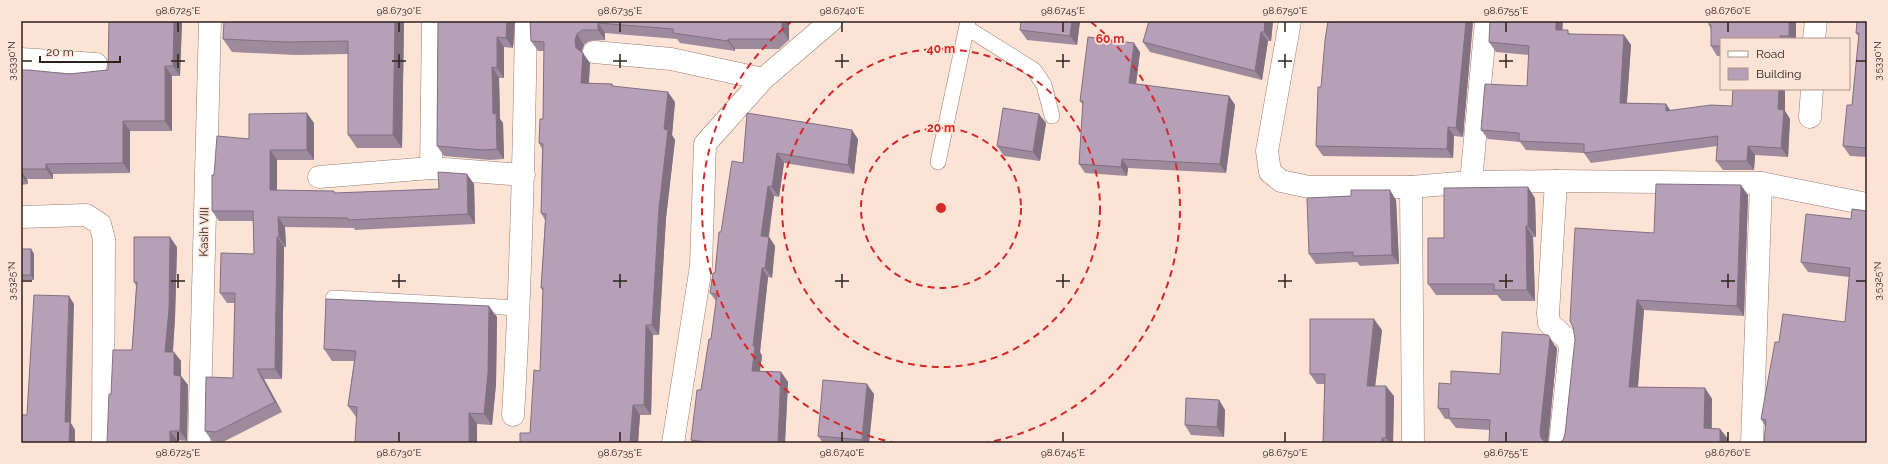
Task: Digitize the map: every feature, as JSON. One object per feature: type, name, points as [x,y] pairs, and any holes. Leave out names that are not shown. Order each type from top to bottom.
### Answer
[{"type":"street","name":"Kasih VIII","points":[[199,443],[210,21]]},
{"type":"street","points":[[431,168],[433,21]]},
{"type":"street","points":[[513,415],[520,308],[524,175],[526,21]]},
{"type":"street","points":[[673,443],[701,266],[705,144],[763,79],[831,21]]},
{"type":"street","points":[[1290,21],[1267,151],[1270,172],[1281,181],[1310,187],[1411,187],[1471,182],[1556,181],[1761,183],[1867,204]]},
{"type":"street","points":[[1471,182],[1486,21]]},
{"type":"street","points":[[1814,38],[1816,21]]},
{"type":"street","points":[[594,52],[671,59],[763,79]]},
{"type":"street","points":[[21,59],[96,64]]},
{"type":"street","points":[[1810,117],[1812,90]]},
{"type":"street","points":[[319,177],[431,168],[524,175]]},
{"type":"street","points":[[1556,181],[1548,314],[1549,323],[1568,340],[1570,348],[1560,443]]},
{"type":"street","points":[[1752,443],[1761,183]]},
{"type":"street","points":[[1411,187],[1413,443]]},
{"type":"street","points":[[21,217],[86,215],[100,224],[104,239],[103,443]]},
{"type":"lane","points":[[938,162],[967,25],[1034,70],[1044,85],[1052,116]]},
{"type":"lane","points":[[333,298],[520,308]]},
{"type":"building","points":[[109,21],[174,21],[173,66],[165,66],[165,121],[123,121],[123,163],[46,164],[46,169],[21,169],[21,70],[69,74],[108,70]]},
{"type":"building","points":[[224,21],[395,21],[393,135],[348,135],[348,41],[287,42],[223,39]]},
{"type":"building","points":[[438,21],[507,21],[506,38],[497,37],[497,68],[492,67],[493,114],[496,113],[497,149],[483,150],[437,146]]},
{"type":"building","points":[[530,21],[782,21],[782,30],[772,39],[728,39],[728,41],[673,33],[673,29],[598,23],[598,30],[582,30],[577,34],[575,40],[576,48],[583,53],[581,83],[612,84],[612,86],[668,92],[664,129],[668,130],[659,208],[652,325],[646,325],[644,405],[633,405],[630,443],[520,443],[520,433],[530,433],[534,370],[540,371],[543,288],[541,288],[546,214],[541,213],[543,144],[539,143],[540,119],[543,119],[544,42],[531,41]]},
{"type":"building","points":[[1021,21],[1072,21],[1070,36],[1020,30]]},
{"type":"building","points":[[1149,21],[1265,21],[1264,32],[1261,32],[1255,71],[1143,42]]},
{"type":"building","points":[[1328,21],[1466,21],[1456,128],[1448,127],[1447,149],[1316,146],[1318,87],[1321,87]]},
{"type":"building","points":[[1490,21],[1556,21],[1556,30],[1568,30],[1568,34],[1624,35],[1620,103],[1666,104],[1666,111],[1711,105],[1732,106],[1733,90],[1779,90],[1778,109],[1784,110],[1781,148],[1748,146],[1747,161],[1716,161],[1718,136],[1584,153],[1584,144],[1519,141],[1519,133],[1481,130],[1485,84],[1527,86],[1529,46],[1489,42]]},
{"type":"building","points":[[1709,21],[1789,21],[1789,36],[1780,36],[1780,38],[1720,38],[1720,46],[1711,46],[1711,25],[1709,25]]},
{"type":"building","points":[[1857,21],[1867,21],[1867,148],[1843,146],[1847,105],[1852,105],[1859,33],[1856,33]]},
{"type":"building","points":[[1088,37],[1134,43],[1129,83],[1229,96],[1220,164],[1122,159],[1121,167],[1079,164],[1083,101],[1080,101]]},
{"type":"building","points":[[1003,108],[1039,114],[1033,152],[997,146]]},
{"type":"building","points":[[307,113],[307,150],[270,150],[270,190],[334,191],[334,193],[439,189],[438,172],[467,174],[468,214],[348,220],[348,218],[278,217],[279,237],[277,237],[275,369],[257,369],[275,402],[216,432],[205,431],[206,377],[233,378],[235,293],[220,293],[221,253],[254,254],[253,211],[212,211],[212,175],[214,175],[217,136],[249,139],[249,114]]},
{"type":"building","points":[[747,113],[852,130],[848,165],[777,153],[772,187],[768,186],[761,236],[769,237],[765,268],[762,268],[753,346],[755,346],[752,371],[781,372],[778,443],[714,443],[691,440],[697,390],[701,390],[709,339],[711,339],[717,294],[710,293],[713,273],[715,273],[719,232],[721,232],[732,161],[743,163]]},
{"type":"building","points":[[1656,184],[1741,185],[1737,306],[1637,300],[1629,387],[1705,388],[1704,428],[1720,429],[1720,443],[1559,443],[1563,440],[1565,434],[1575,339],[1573,327],[1570,321],[1575,228],[1654,233]]},
{"type":"building","points":[[1528,187],[1528,226],[1526,226],[1527,290],[1494,290],[1494,284],[1428,284],[1428,238],[1444,238],[1444,188]]},
{"type":"building","points":[[1351,190],[1390,190],[1392,255],[1353,256],[1353,252],[1309,254],[1307,198],[1351,196]]},
{"type":"building","points":[[1852,209],[1867,211],[1867,443],[1764,443],[1766,420],[1761,419],[1775,342],[1779,342],[1783,314],[1845,322],[1850,268],[1801,262],[1806,214],[1851,219]]},
{"type":"building","points":[[134,237],[170,237],[169,309],[165,352],[174,352],[174,375],[181,376],[180,431],[170,431],[170,443],[107,443],[113,350],[132,350],[137,282],[134,282]]},
{"type":"building","points":[[21,249],[31,249],[31,275],[21,275]]},
{"type":"building","points":[[34,295],[69,296],[65,422],[70,422],[69,443],[21,443],[21,415],[27,415]]},
{"type":"building","points":[[326,299],[489,306],[488,373],[484,414],[469,413],[469,443],[355,443],[357,407],[348,406],[356,351],[324,349]]},
{"type":"building","points":[[1310,319],[1374,319],[1367,386],[1386,386],[1386,438],[1382,438],[1382,443],[1323,443],[1325,374],[1310,374]]},
{"type":"building","points":[[1502,332],[1548,335],[1550,338],[1540,432],[1541,438],[1546,443],[1489,443],[1490,420],[1449,418],[1449,409],[1438,408],[1439,383],[1451,384],[1451,371],[1500,374]]},
{"type":"building","points":[[823,380],[867,384],[862,440],[818,436]]},
{"type":"building","points":[[1186,398],[1219,400],[1217,427],[1185,425]]}]
